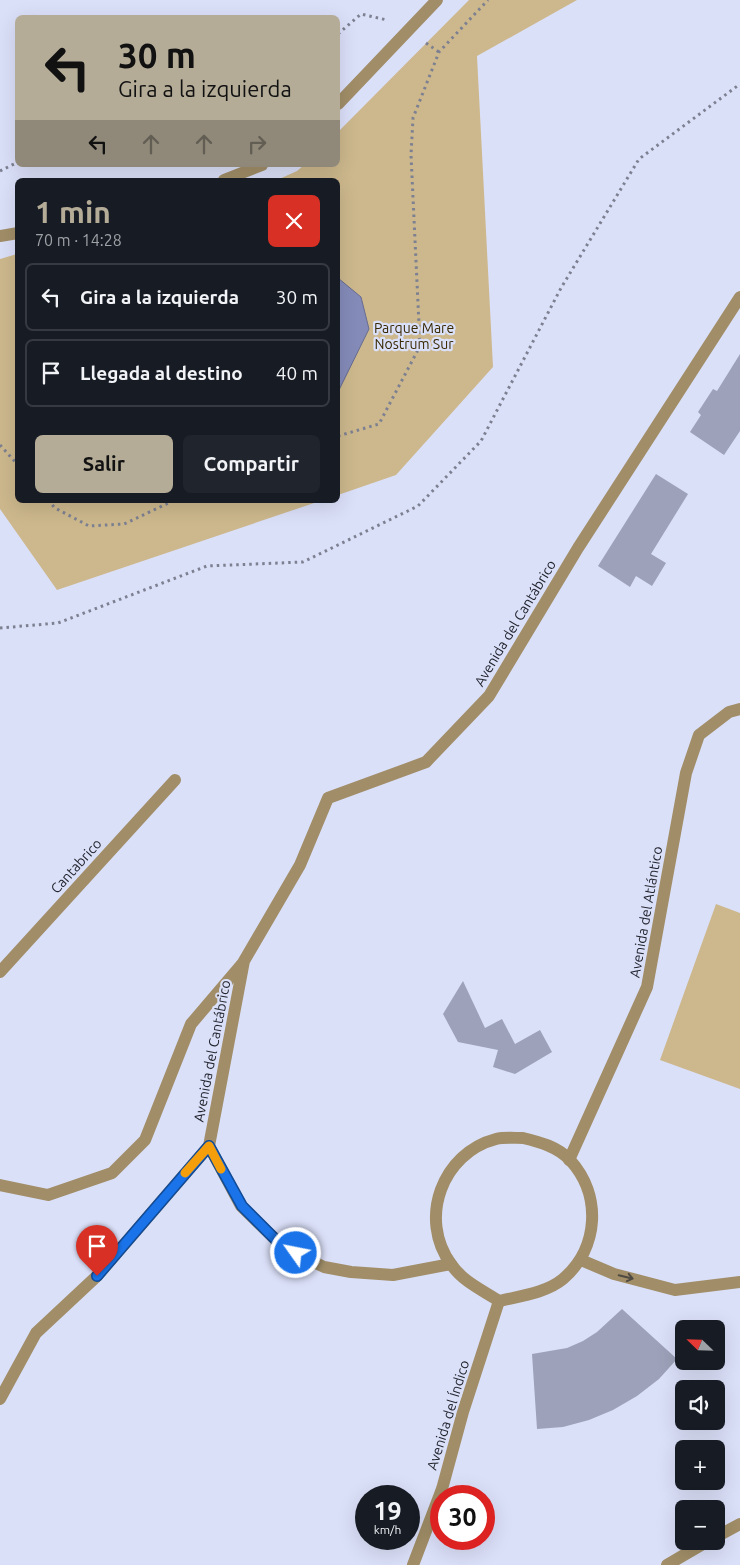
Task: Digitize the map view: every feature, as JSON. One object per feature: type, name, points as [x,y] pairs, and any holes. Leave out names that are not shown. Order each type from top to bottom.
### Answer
[{"type":"street","points":[[340,102],[437,0]]},
{"type":"street","points":[[229,178],[257,167]]},
{"type":"street","points":[[0,236],[15,234]]},
{"type":"street","name":"Avenida del Cantábrico","points":[[0,1185],[48,1195],[112,1173],[145,1140],[191,1024],[244,961],[300,865],[328,798],[426,762],[489,696],[578,548],[740,297]]},
{"type":"street","name":"Avenida del Atlántico","points":[[569,1160],[647,987],[686,773],[699,735],[729,712],[740,709]]},
{"type":"street","name":"Cantabrico","points":[[0,972],[175,780]]},
{"type":"street","name":"Avenida del Cantábrico","points":[[209,1146],[244,961]]},
{"type":"street","points":[[523,1138],[531,1140],[548,1145],[569,1160],[585,1182],[593,1208],[591,1235],[580,1260],[562,1280],[538,1292],[499,1301],[466,1280],[451,1264],[439,1241],[435,1215],[440,1189],[453,1166],[473,1149],[496,1139],[523,1138]]},
{"type":"street","points":[[0,1399],[36,1333],[97,1276],[209,1146],[242,1206],[282,1246],[324,1267],[351,1272],[393,1275],[451,1264]]},
{"type":"street","points":[[580,1260],[614,1274],[675,1290],[740,1282]]},
{"type":"street","name":"Avenida del Índico","points":[[413,1565],[442,1489],[499,1301]]},
{"type":"street","points":[[725,1532],[740,1524]]},
{"type":"street","points":[[667,1565],[693,1550]]},
{"type":"path","points":[[340,435],[379,424],[420,346],[411,155],[413,118],[439,52],[488,0]]},
{"type":"path","points":[[0,628],[58,623],[207,566],[303,562],[418,506],[481,441],[561,288],[639,159],[740,84]]},
{"type":"path","points":[[0,171],[15,164]]},
{"type":"path","points":[[0,445],[15,462]]},
{"type":"path","points":[[51,503],[55,508],[89,526],[124,524],[169,503]]},
{"type":"green space","name":"Parque Mare Nostrum Sur","points":[[469,0],[577,0],[477,56],[493,367],[396,475],[340,494],[340,178],[281,178],[302,167],[340,167],[340,130]]},
{"type":"green space","points":[[15,255],[15,503],[314,503],[57,590],[0,509],[0,259]]},
{"type":"green space","points":[[716,904],[740,913],[740,1089],[660,1060]]},
{"type":"water","points":[[340,280],[361,297],[369,329],[340,388]]},
{"type":"building","points":[[740,354],[740,431],[724,455],[690,432],[701,415],[698,412],[713,389],[717,391]]},
{"type":"building","points":[[656,474],[688,494],[651,554],[666,563],[652,586],[636,576],[630,587],[598,566]]},
{"type":"building","points":[[463,981],[485,1028],[502,1019],[515,1044],[540,1030],[552,1052],[515,1074],[493,1067],[498,1050],[458,1042],[443,1014]]},
{"type":"building","points":[[622,1309],[675,1357],[675,1361],[659,1379],[637,1396],[613,1410],[589,1420],[563,1427],[537,1429],[532,1354],[567,1348],[597,1332]]},
{"type":"slow traffic","points":[[185,1173],[209,1146],[221,1169]]},
{"type":"route","points":[[97,1276],[209,1146],[242,1206],[282,1246],[296,1253]]}]
